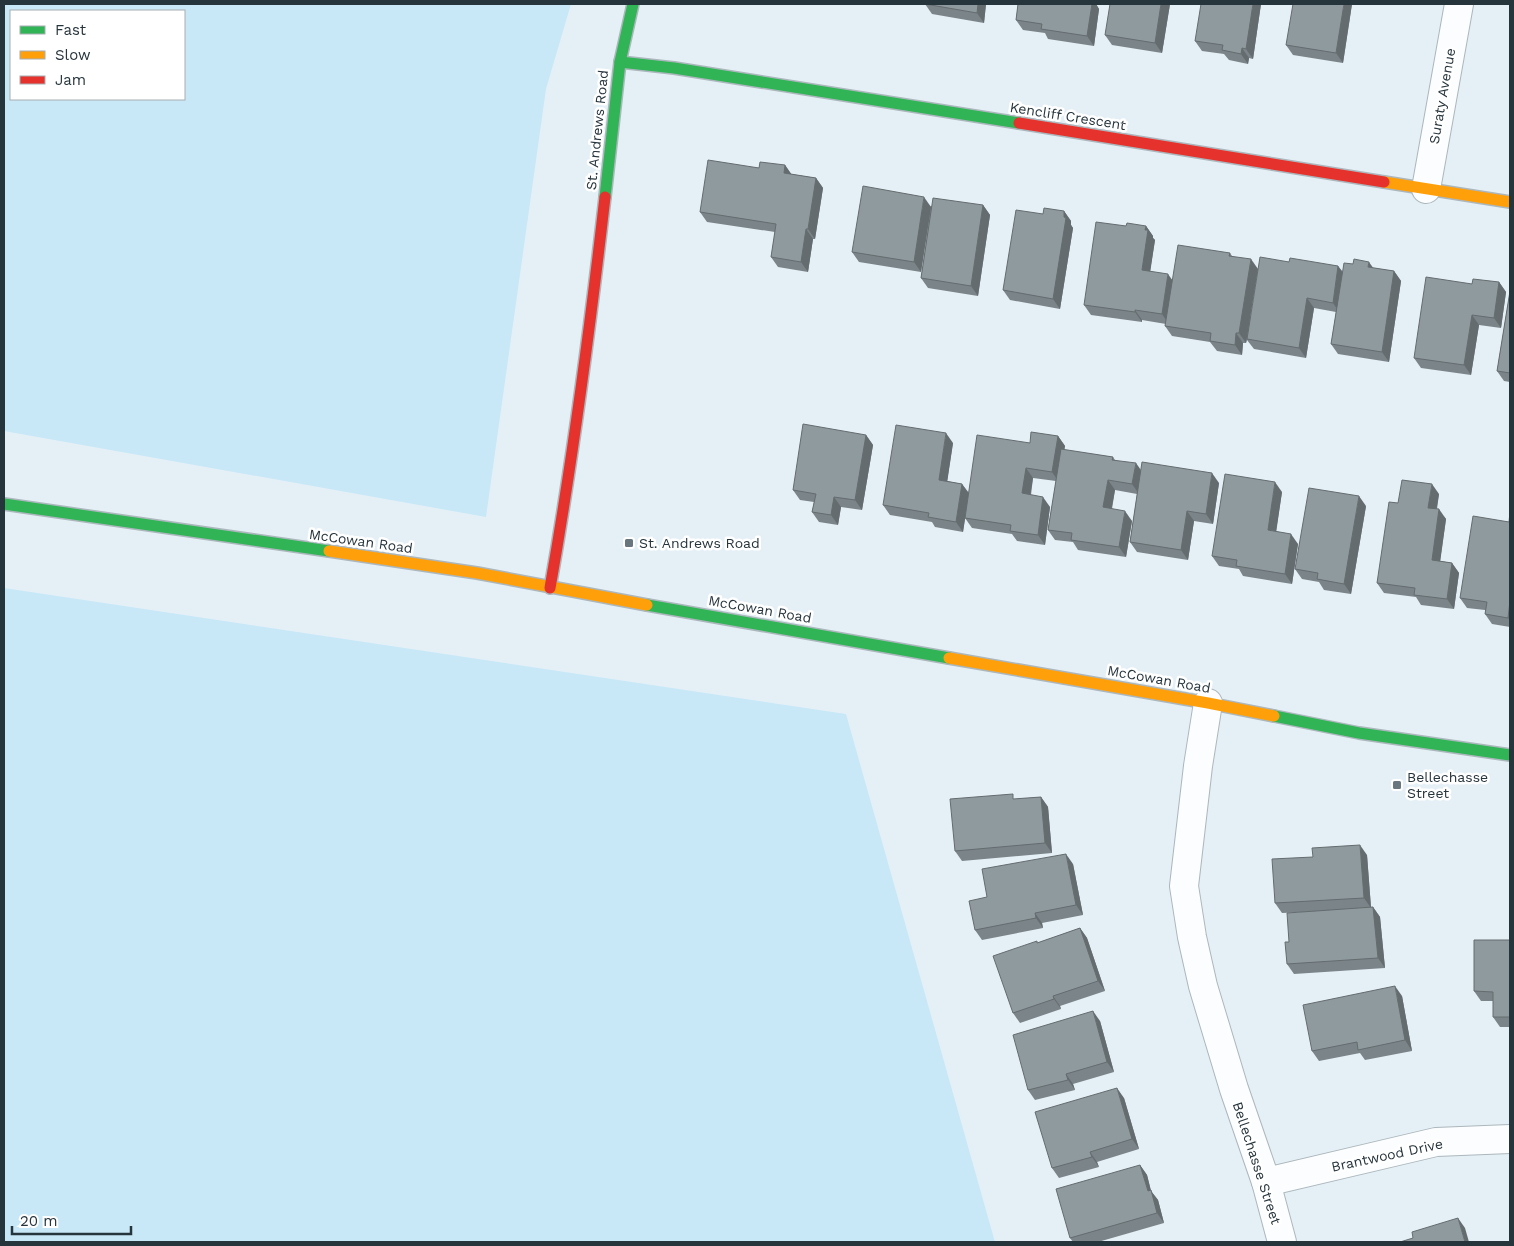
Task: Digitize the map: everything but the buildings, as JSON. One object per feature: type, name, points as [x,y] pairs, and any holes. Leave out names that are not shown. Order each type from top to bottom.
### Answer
[{"type":"main road","name":"St. Andrews Road","points":[[550,588],[565,505],[592,313],[620,62],[633,4]]},
{"type":"main road","name":"Kencliff Crescent","points":[[620,62],[684,70],[1510,202]]},
{"type":"main road","name":"McCowan Road","points":[[4,504],[477,573],[550,588],[1208,703],[1359,733],[1510,755]]},
{"type":"street","name":"Suraty Avenue","points":[[1426,189],[1460,4]]},
{"type":"street","name":"Bellechasse Street","points":[[1208,703],[1197,774],[1184,886],[1192,937],[1203,986],[1234,1089],[1266,1182],[1282,1242]]},
{"type":"street","name":"Brantwood Drive","points":[[1266,1182],[1436,1142],[1510,1139]]},
{"type":"shaded area","points":[[4,4],[571,4],[546,89],[486,517],[4,431]]},
{"type":"shaded area","points":[[4,588],[846,714],[995,1242],[4,1242]]},
{"type":"traffic: fast","points":[[605,197],[620,62],[633,4]]},
{"type":"traffic: fast","points":[[620,62],[674,68],[1019,123]]},
{"type":"traffic: fast","points":[[4,504],[329,551]]},
{"type":"traffic: fast","points":[[647,605],[949,658]]},
{"type":"traffic: fast","points":[[1274,716],[1359,733],[1510,755]]},
{"type":"traffic: slow","points":[[1384,182],[1510,202]]},
{"type":"traffic: slow","points":[[329,551],[477,573],[647,605]]},
{"type":"traffic: slow","points":[[949,658],[1274,716]]},
{"type":"traffic: jam","points":[[1019,123],[1384,182]]},
{"type":"traffic: jam","points":[[550,588],[580,393],[605,197]]},
{"type":"place","name":"St. Andrews Road","points":[[629,543]]},
{"type":"place","name":"Bellechasse Street","points":[[1397,785]]}]
